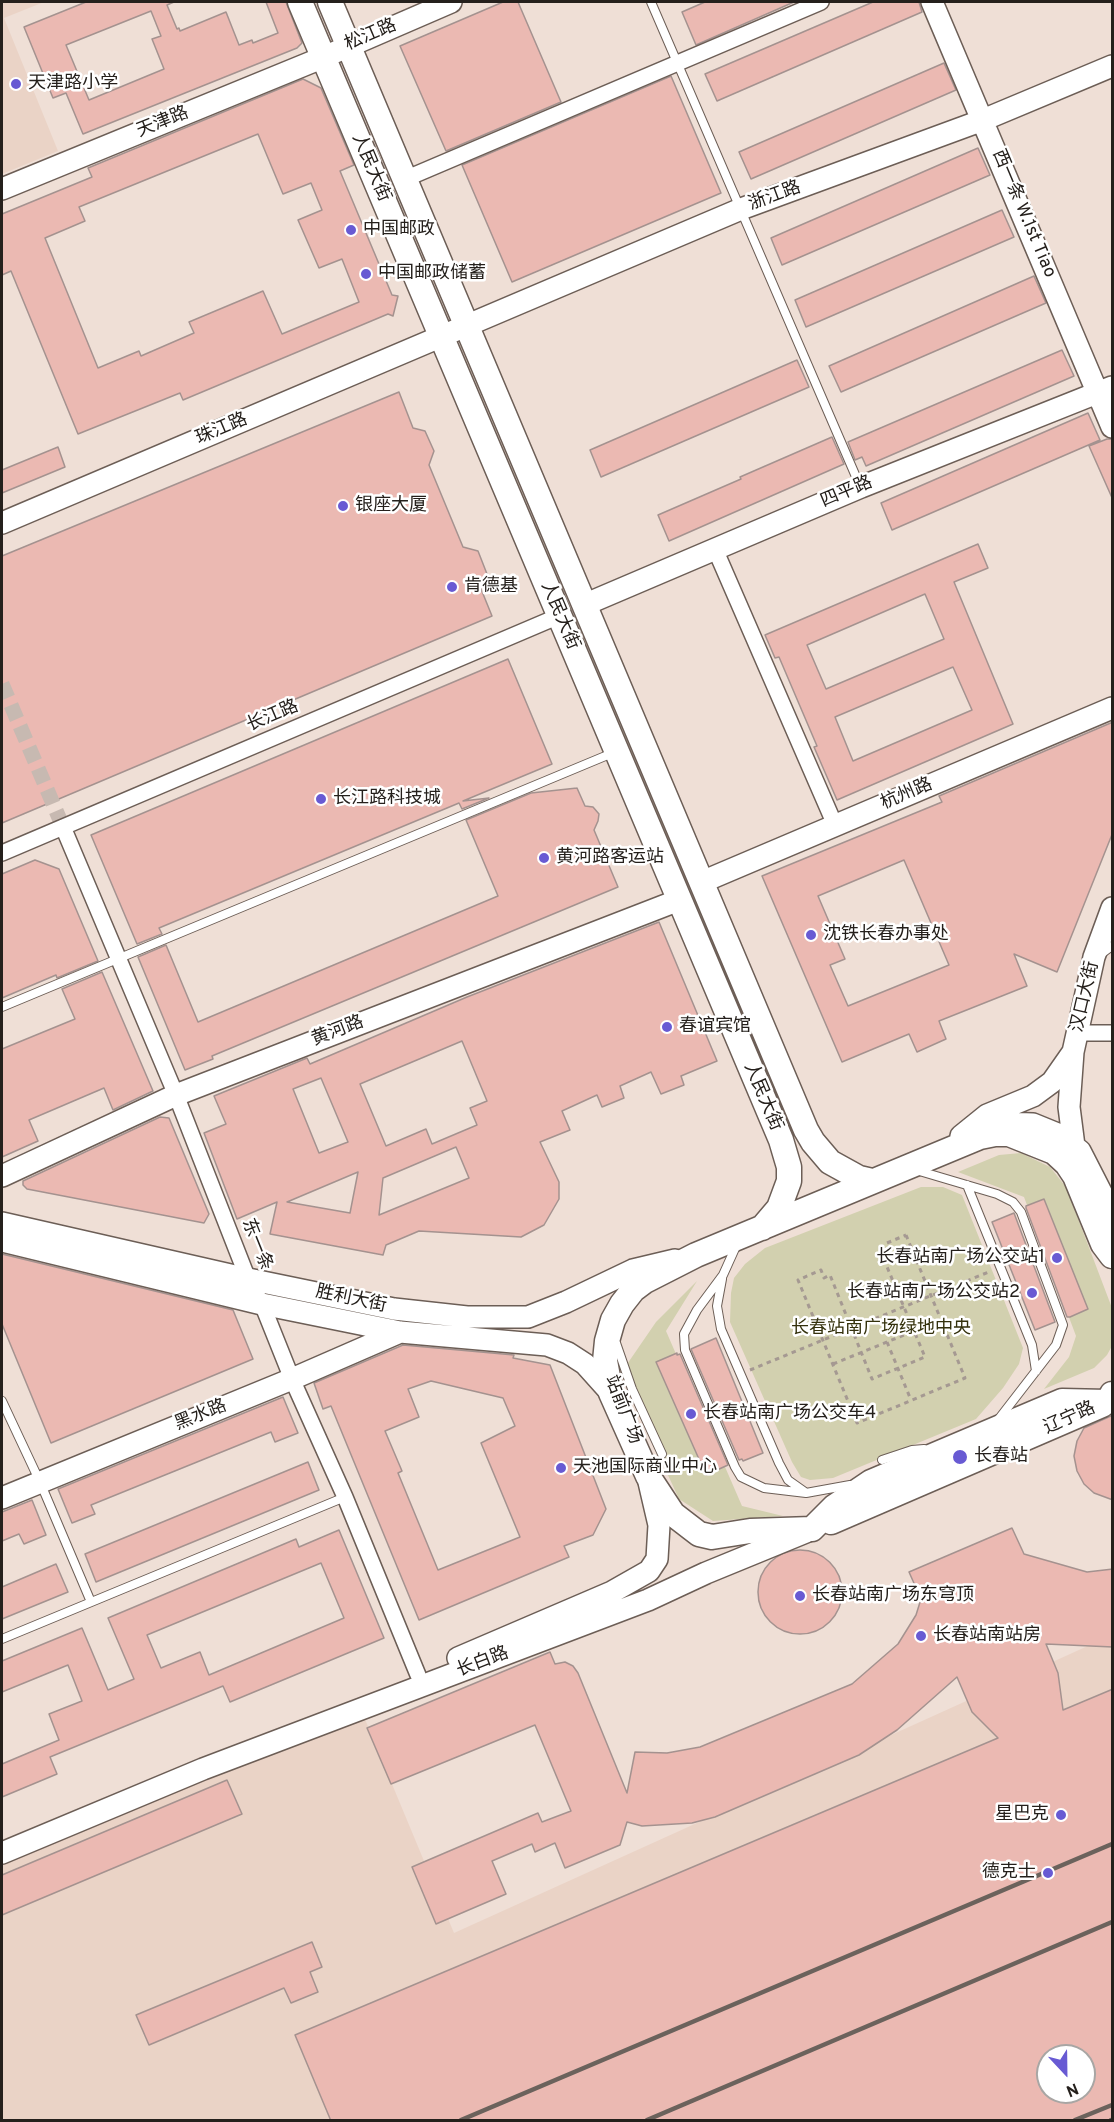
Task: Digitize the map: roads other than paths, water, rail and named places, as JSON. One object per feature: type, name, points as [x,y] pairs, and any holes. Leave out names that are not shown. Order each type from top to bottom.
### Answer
[{"type":"main road","name":"人民大街","points":[[300,2],[786,1154],[789,1181],[785,1195],[779,1208],[762,1228]]},
{"type":"main road","name":"人民大街","points":[[330,2],[813,1142],[830,1162],[859,1178],[872,1181]]},
{"type":"main road","name":"松江路","points":[[324,57],[451,2]]},
{"type":"main road","name":"西一条 W.1st Tiao","points":[[932,2],[1106,390],[1113,427]]},
{"type":"main road","name":"天津路","points":[[2,189],[324,57]]},
{"type":"main road","name":"浙江路","points":[[442,337],[741,210],[983,120],[1113,66]]},
{"type":"main road","name":"珠江路","points":[[2,523],[442,337]]},
{"type":"main road","name":"四平路","points":[[584,605],[861,487],[1106,390]]},
{"type":"main road","name":"杭州路","points":[[702,882],[1113,708]]},
{"type":"main road","name":"黄河路","points":[[2,1176],[176,1095],[680,900]]},
{"type":"main road","name":"汉口大街","points":[[1074,1146],[1069,1107],[1075,1043],[1094,957],[1113,908]]},
{"type":"main road","points":[[961,1136],[987,1115],[1033,1096],[1052,1082],[1075,1043]]},
{"type":"main road","points":[[905,1167],[925,1150],[978,1129],[1004,1123],[1033,1124],[1059,1135],[1080,1151],[1102,1194],[1113,1222]]},
{"type":"main road","name":"站前广场","points":[[812,1529],[750,1531],[712,1537],[699,1534],[673,1514],[648,1476],[611,1393],[605,1361],[607,1341],[613,1320],[633,1290],[645,1281],[740,1237],[905,1167],[980,1137],[995,1134],[1009,1134],[1023,1139],[1054,1152],[1067,1164],[1075,1176],[1103,1244],[1113,1256]]},
{"type":"main road","name":"胜利大街","points":[[2,1223],[248,1279],[394,1309],[467,1317],[528,1317],[566,1302],[633,1270],[696,1256]]},
{"type":"main road","name":"胜利大街","points":[[2,1241],[262,1304],[400,1332],[547,1345],[568,1353],[585,1364],[611,1393]]},
{"type":"main road","name":"黑水路","points":[[2,1498],[292,1379],[400,1332]]},
{"type":"main road","points":[[812,1529],[834,1507],[872,1482],[954,1459],[988,1433],[1062,1401],[1111,1399]]},
{"type":"main road","name":"辽宁路","points":[[954,1459],[1111,1399]]},
{"type":"main road","name":"长白路","points":[[2,1853],[203,1768],[648,1600],[812,1529],[954,1459]]},
{"type":"main road","name":"长白路","points":[[2,1841],[418,1675],[612,1592],[649,1571],[657,1559],[659,1525],[648,1476]]},
{"type":"street","points":[[405,180],[821,2]]},
{"type":"street","points":[[715,549],[835,825]]},
{"type":"street","name":"长江路","points":[[2,853],[560,616]]},
{"type":"street","name":"东一条","points":[[63,827],[176,1095],[248,1279],[262,1304],[292,1379],[345,1497],[418,1675]]},
{"type":"street","points":[[1075,1043],[1113,1033]]},
{"type":"lane","points":[[651,2],[861,487]]},
{"type":"lane","points":[[2,1007],[617,752]]},
{"type":"lane","points":[[1094,957],[1113,946]]},
{"type":"lane","points":[[905,1167],[997,1194],[1013,1202],[1021,1212],[1063,1325],[1056,1345],[988,1433]]},
{"type":"lane","points":[[967,1185],[1032,1346],[1035,1371]]},
{"type":"lane","points":[[740,1237],[723,1275],[684,1334],[685,1350],[741,1477],[764,1488],[806,1492],[872,1482]]},
{"type":"lane","points":[[723,1275],[717,1306],[721,1329],[779,1463],[788,1480],[806,1492]]},
{"type":"lane","points":[[613,1320],[616,1348],[646,1422],[662,1454]]},
{"type":"lane","points":[[2,1401],[40,1482],[91,1602]]},
{"type":"lane","points":[[882,1460],[912,1450],[931,1449],[954,1459]]},
{"type":"lane","points":[[2,1639],[345,1497]]},
{"type":"tunnel","points":[[2,684],[63,827]]},
{"type":"railway","points":[[461,2120],[1112,1844]]},
{"type":"railway","points":[[647,2120],[1112,1922]]},
{"type":"railway","points":[[1075,2120],[1112,2105]]},
{"type":"place","name":"天津路小学","points":[[16,84]]},
{"type":"place","name":"中国邮政","points":[[351,230]]},
{"type":"place","name":"中国邮政储蓄","points":[[366,274]]},
{"type":"place","name":"银座大厦","points":[[343,506]]},
{"type":"place","name":"肯德基","points":[[452,587]]},
{"type":"place","name":"长江路科技城","points":[[321,799]]},
{"type":"place","name":"黄河路客运站","points":[[544,858]]},
{"type":"place","name":"沈铁长春办事处","points":[[811,935]]},
{"type":"place","name":"春谊宾馆","points":[[667,1027]]},
{"type":"place","name":"长春站南广场公交站1","points":[[1057,1258]]},
{"type":"place","name":"长春站南广场公交站2","points":[[1032,1293]]},
{"type":"place","name":"长春站南广场公交车4","points":[[691,1414]]},
{"type":"place","name":"长春站","points":[[960,1457]]},
{"type":"place","name":"天池国际商业中心","points":[[561,1468]]},
{"type":"place","name":"长春站南广场东穹顶","points":[[800,1596]]},
{"type":"place","name":"长春站南站房","points":[[921,1636]]},
{"type":"place","name":"星巴克","points":[[1061,1815]]},
{"type":"place","name":"德克士","points":[[1048,1873]]},
{"type":"park label","name":"长春站南广场绿地中央","points":[[881,1329]]}]
